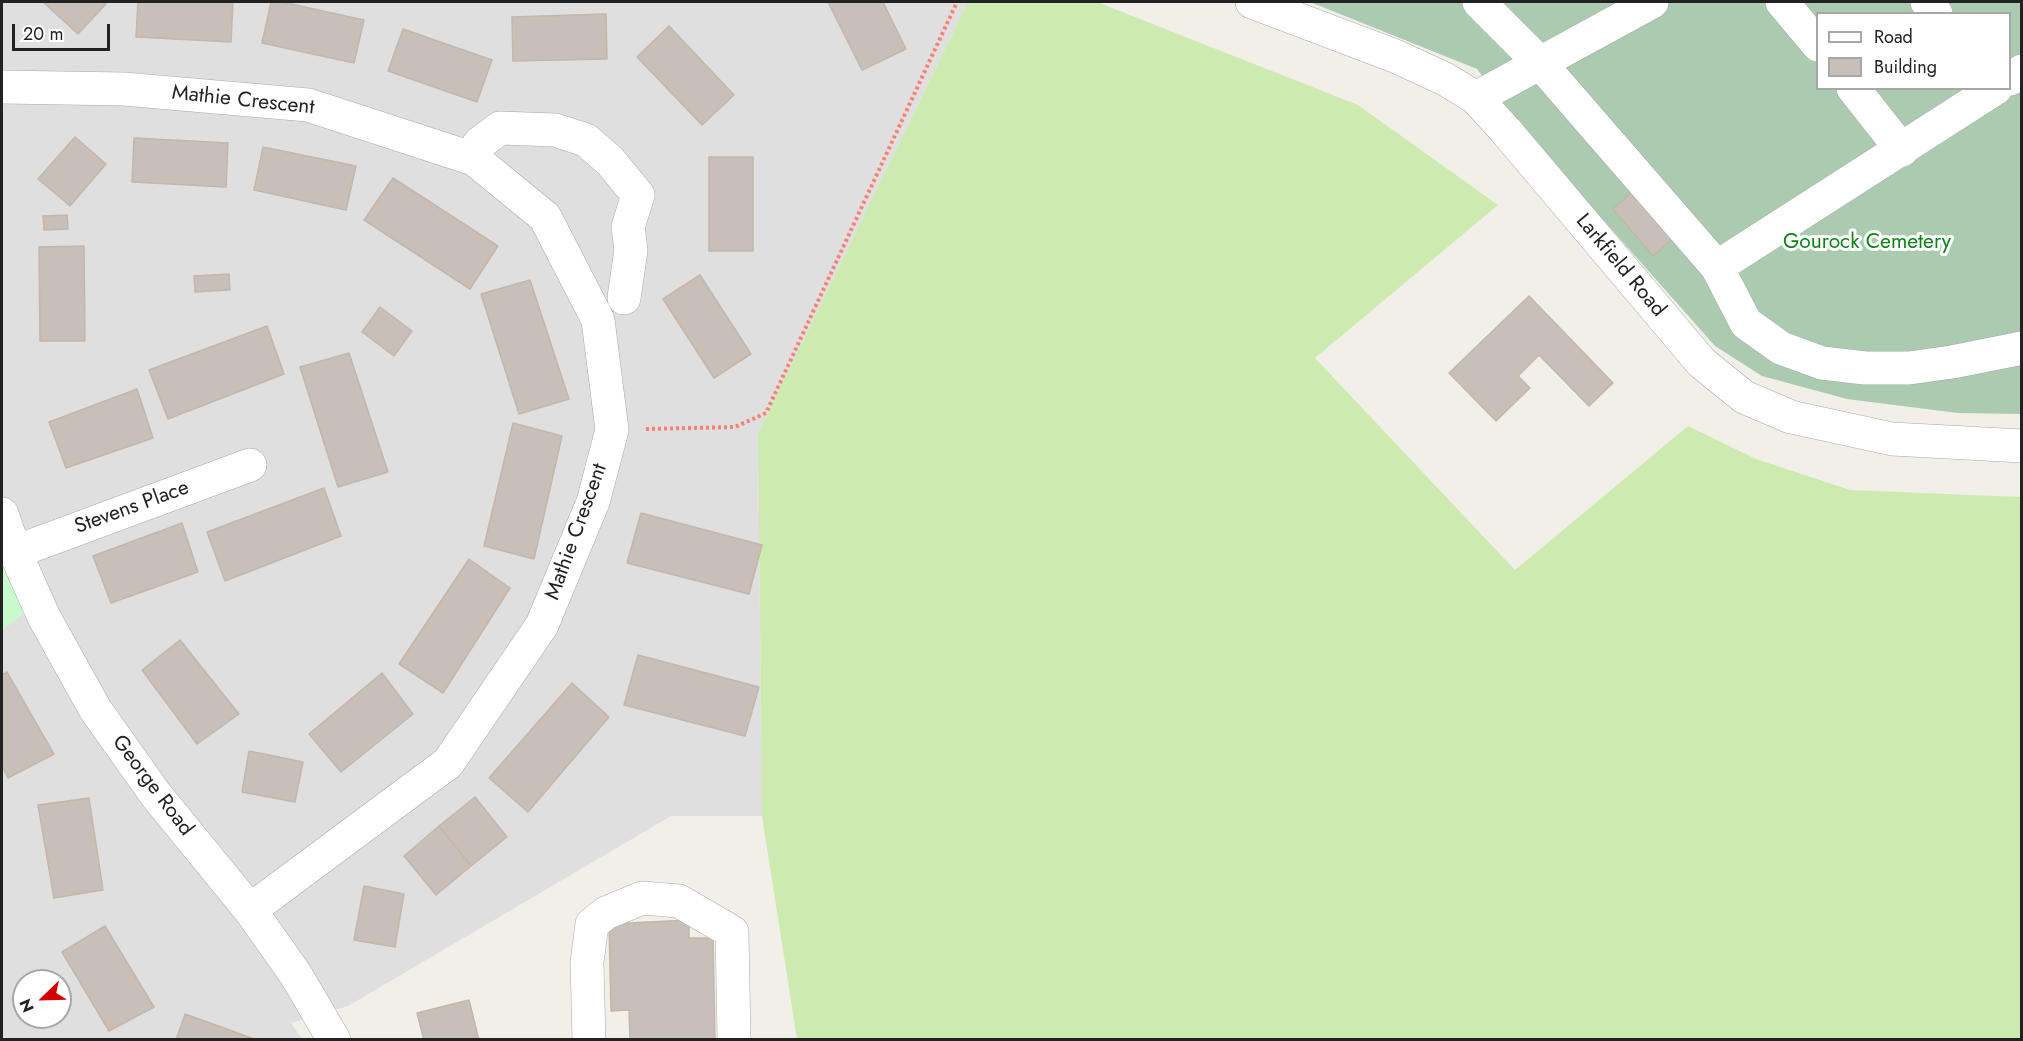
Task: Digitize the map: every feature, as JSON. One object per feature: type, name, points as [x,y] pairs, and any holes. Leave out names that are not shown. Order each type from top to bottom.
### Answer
[{"type":"street","name":"Larkfield Road","points":[[1252,2],[1395,56],[1444,79],[1476,98],[1701,362],[1744,398],[1791,417],[1892,439],[2022,446]]},
{"type":"street","points":[[1479,2],[1539,63],[1717,267],[1746,323],[1781,348],[1822,363],[1865,368],[1909,368],[2022,348]]},
{"type":"street","points":[[1476,98],[1652,2]]},
{"type":"street","points":[[1782,2],[1816,43]]},
{"type":"street","name":"Mathie Crescent","points":[[2,87],[124,89],[308,105],[474,159],[545,217],[598,320],[612,430],[593,502],[542,625],[448,763],[250,909]]},
{"type":"street","points":[[1854,90],[1902,150]]},
{"type":"street","points":[[1717,267],[1993,90]]},
{"type":"street","points":[[474,159],[474,151],[480,143],[500,128],[555,130],[586,140],[610,161],[638,195],[628,227],[631,250],[624,298]]},
{"type":"street","name":"Stevens Place","points":[[15,552],[250,465]]},
{"type":"street","name":"George Road","points":[[2,514],[15,552],[44,617],[95,709],[156,795],[250,909],[296,975],[334,1040]]},
{"type":"street","points":[[589,1040],[587,962],[592,924],[606,913],[642,898],[679,901],[732,932],[734,1040]]},
{"type":"path","points":[[612,430],[735,427],[766,413],[957,2]]},
{"type":"shaded area","points":[[2,2],[968,2],[758,433],[762,816],[671,816],[348,1006],[291,1023],[302,1039],[2,1040],[2,630],[36,604],[2,499]]},
{"type":"green space","points":[[968,2],[1097,2],[1358,105],[1498,205],[1315,358],[1515,570],[1688,426],[1756,459],[1850,490],[2021,497],[2021,1039],[797,1039],[762,816],[758,433]]},
{"type":"green space","name":"Gourock Cemetery","points":[[1310,2],[2021,2],[2021,414],[1958,413],[1847,399],[1762,376],[1715,346],[1519,125],[1477,69]]},
{"type":"green space","points":[[2,516],[36,604],[2,630]]},
{"type":"building","points":[[43,2],[103,2],[106,4],[78,34]]},
{"type":"building","points":[[138,2],[233,2],[231,42],[136,37]]},
{"type":"building","points":[[271,2],[282,2],[364,20],[354,63],[262,43]]},
{"type":"building","points":[[828,2],[883,2],[906,49],[862,70]]},
{"type":"building","points":[[606,14],[607,59],[513,61],[512,17]]},
{"type":"building","points":[[669,26],[734,95],[702,125],[637,57]]},
{"type":"building","points":[[403,29],[492,60],[477,102],[388,71]]},
{"type":"building","points":[[75,137],[106,164],[70,206],[38,179]]},
{"type":"building","points":[[134,138],[228,143],[226,187],[132,182]]},
{"type":"building","points":[[263,147],[356,166],[346,210],[254,190]]},
{"type":"building","points":[[709,157],[753,157],[753,251],[709,251]]},
{"type":"building","points":[[393,178],[498,246],[470,289],[364,220]]},
{"type":"building","points":[[1638,187],[1678,234],[1653,256],[1613,209]]},
{"type":"building","points":[[67,215],[68,229],[44,230],[43,216]]},
{"type":"building","points":[[84,246],[85,341],[40,341],[39,247]]},
{"type":"building","points":[[229,274],[230,290],[195,292],[194,276]]},
{"type":"building","points":[[700,275],[751,354],[714,378],[663,299]]},
{"type":"building","points":[[530,280],[569,399],[519,414],[481,294]]},
{"type":"building","points":[[1529,296],[1613,383],[1589,406],[1539,355],[1518,376],[1530,388],[1496,421],[1449,373]]},
{"type":"building","points":[[380,307],[412,331],[394,356],[362,332]]},
{"type":"building","points":[[267,326],[284,374],[168,419],[149,370]]},
{"type":"building","points":[[349,353],[388,472],[338,487],[300,367]]},
{"type":"building","points":[[137,389],[153,438],[66,468],[49,422]]},
{"type":"building","points":[[513,423],[562,436],[534,559],[484,546]]},
{"type":"building","points":[[324,488],[341,536],[225,581],[207,532]]},
{"type":"building","points":[[641,513],[762,545],[749,594],[627,563]]},
{"type":"building","points":[[182,523],[198,572],[111,603],[93,556]]},
{"type":"building","points":[[469,559],[510,588],[443,693],[399,664]]},
{"type":"building","points":[[180,640],[239,714],[197,744],[142,670]]},
{"type":"building","points":[[638,655],[759,687],[745,736],[624,705]]},
{"type":"building","points":[[7,672],[54,754],[8,778],[2,766],[2,675]]},
{"type":"building","points":[[382,673],[413,714],[341,772],[309,734]]},
{"type":"building","points":[[572,683],[609,717],[528,812],[489,778]]},
{"type":"building","points":[[249,751],[303,762],[295,802],[242,792]]},
{"type":"building","points":[[475,797],[507,837],[471,866],[439,826]]},
{"type":"building","points":[[89,798],[103,890],[54,898],[38,805]]},
{"type":"building","points":[[439,826],[471,866],[436,895],[404,856]]},
{"type":"building","points":[[364,886],[404,894],[395,947],[354,940]]},
{"type":"building","points":[[689,920],[689,938],[713,938],[715,1040],[630,1040],[629,1010],[611,1011],[609,924]]},
{"type":"building","points":[[105,926],[154,1007],[109,1031],[62,952]]},
{"type":"building","points":[[469,1000],[479,1040],[424,1040],[417,1013]]},
{"type":"building","points":[[185,1014],[257,1040],[176,1040]]}]
